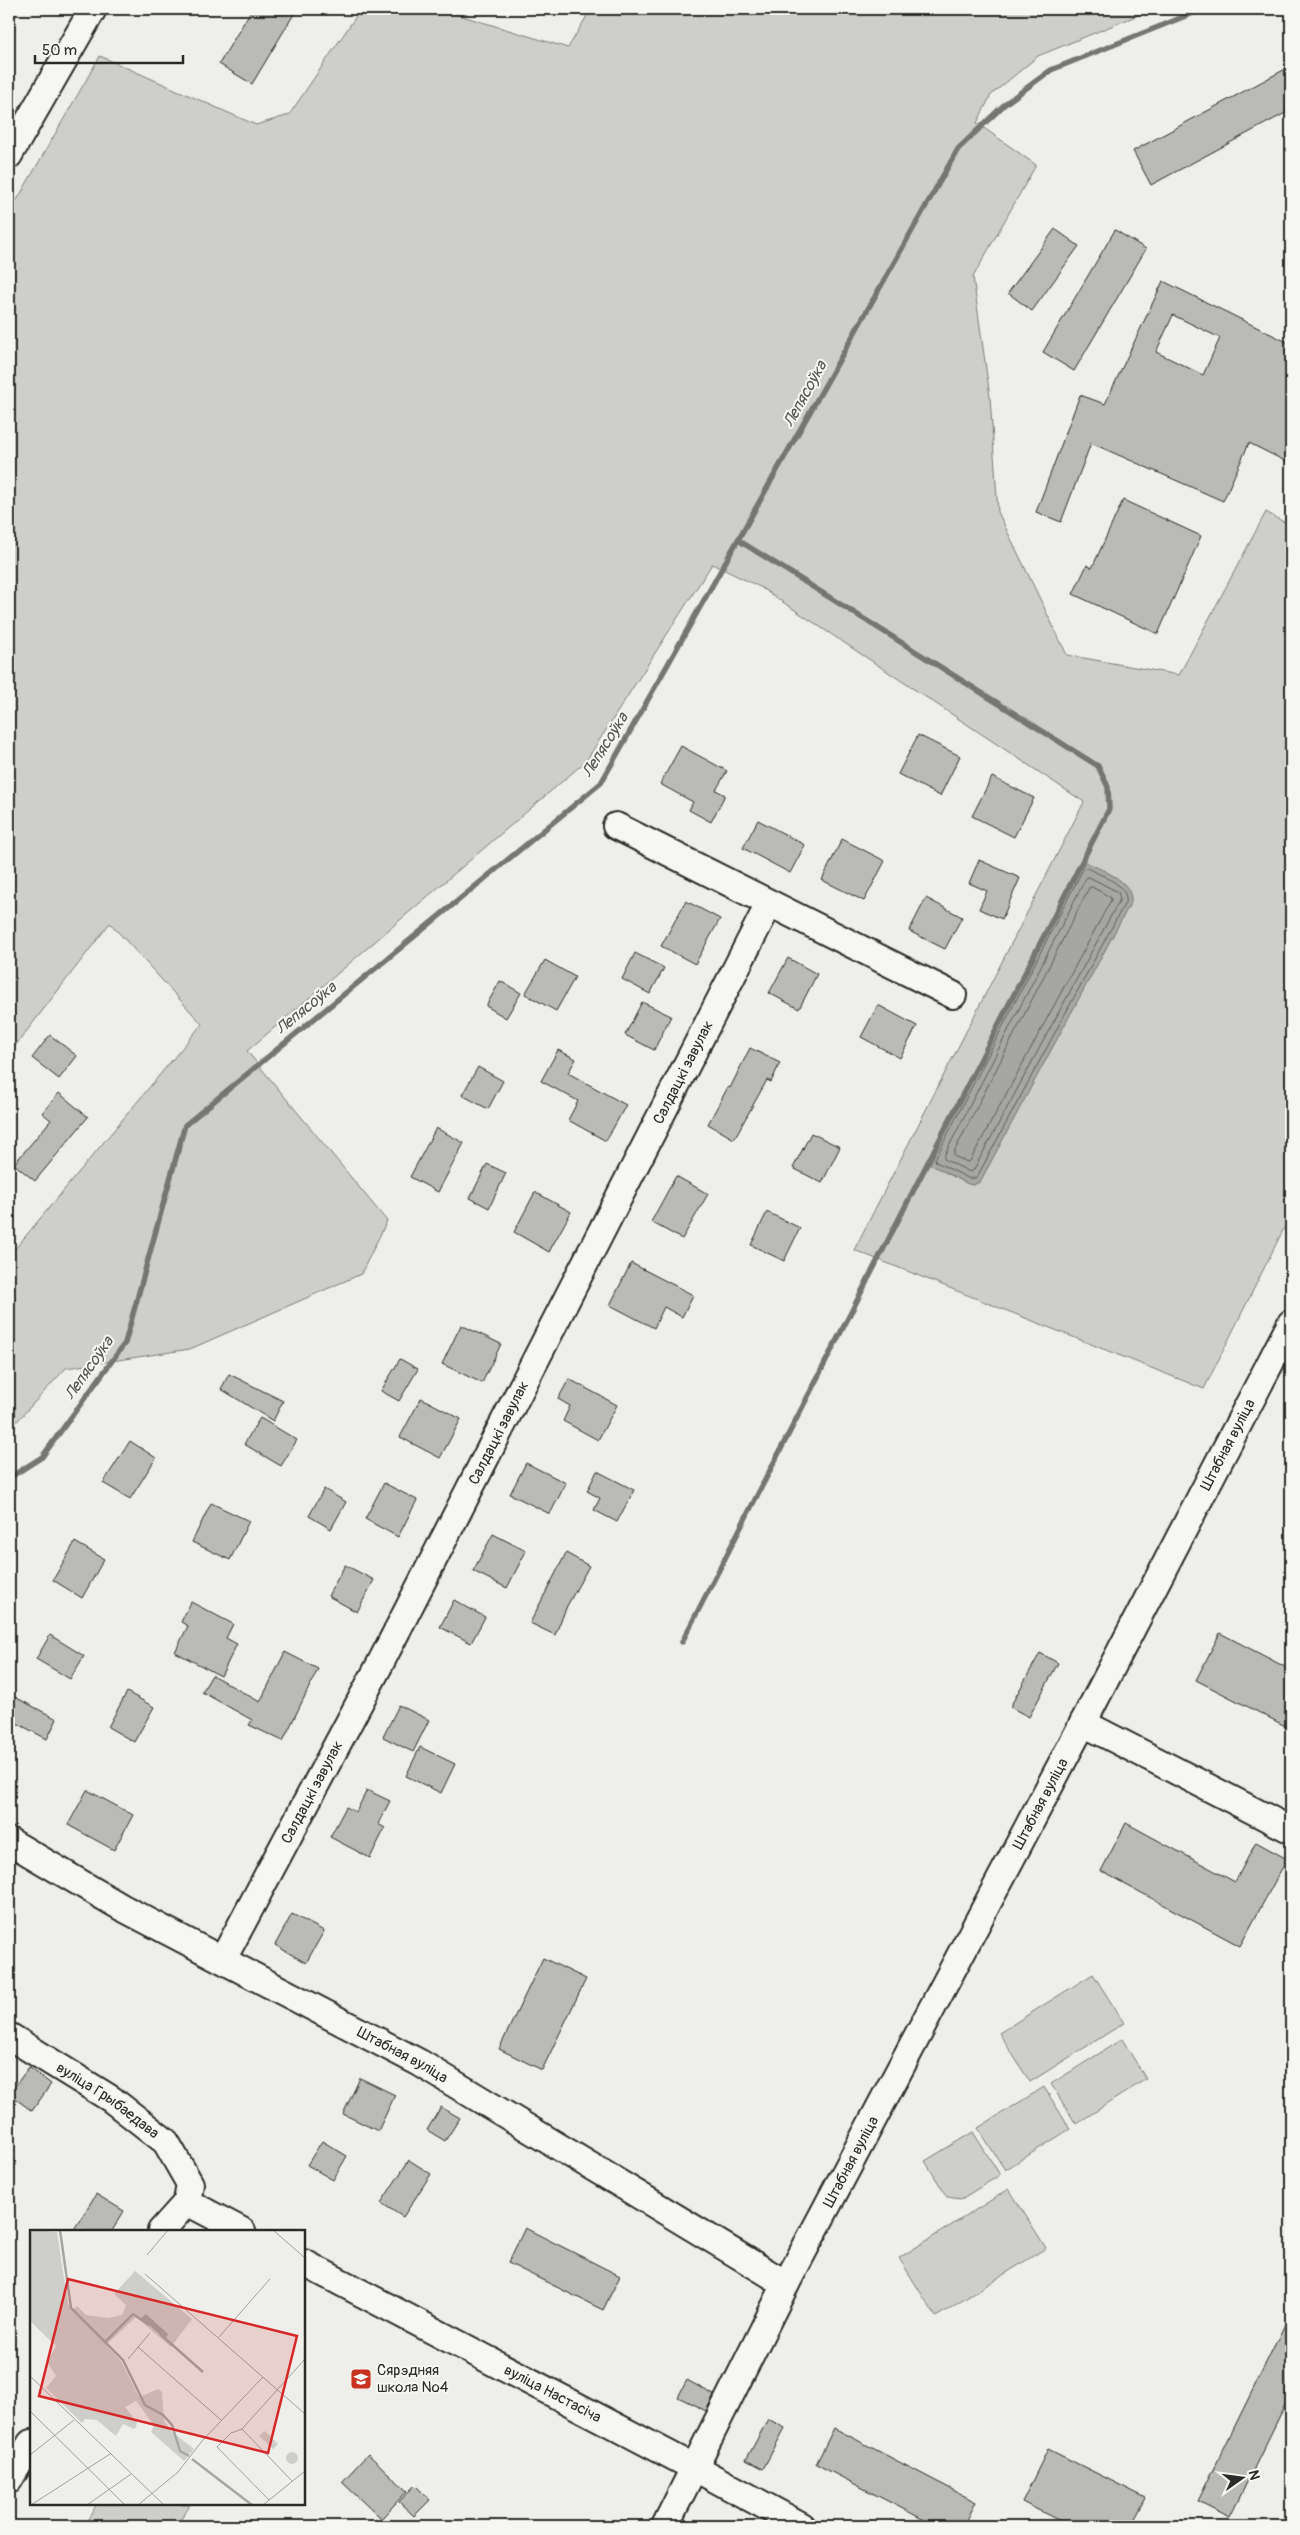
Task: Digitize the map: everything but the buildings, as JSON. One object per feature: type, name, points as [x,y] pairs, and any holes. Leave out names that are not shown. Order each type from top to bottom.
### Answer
[{"type":"street","points":[[9,155],[94,9]]},
{"type":"street","points":[[616,826],[954,995]]},
{"type":"street","name":"Салдацкі завулак","points":[[223,1959],[380,1664],[769,904]]},
{"type":"street","name":"Штабная вуліца","points":[[665,2526],[786,2284],[1083,1723],[1291,1323]]},
{"type":"street","points":[[1083,1723],[1291,1830]]},
{"type":"street","name":"Штабная вуліца","points":[[9,1841],[121,1907],[420,2063],[786,2284]]},
{"type":"street","name":"вуліца Грыбаедава","points":[[9,2036],[112,2099],[166,2142],[190,2184],[187,2202]]},
{"type":"street","points":[[163,2230],[187,2202],[240,2230]]},
{"type":"street","name":"вуліца Настасіча","points":[[305,2264],[802,2526]]},
{"type":"street","points":[[9,2480],[30,2445]]},
{"type":"shaded area","points":[[361,9],[439,9],[568,48],[591,9],[1153,9],[1038,56],[991,95],[977,123],[1036,165],[973,277],[990,397],[998,512],[1067,655],[1179,675],[1266,512],[1291,526],[1291,1214],[1204,1389],[854,1250],[1084,802],[760,587],[712,564],[586,761],[247,1051],[387,1221],[361,1274],[190,1349],[66,1368],[9,1430],[9,1256],[202,1024],[110,923],[9,1054],[9,214],[100,56],[256,125],[289,115]]},
{"type":"shaded area","points":[[1093,1974],[1124,2023],[1030,2082],[999,2033]]},
{"type":"shaded area","points":[[1122,2039],[1146,2079],[1076,2124],[1051,2084]]},
{"type":"shaded area","points":[[1044,2087],[1070,2129],[1005,2170],[978,2128]]},
{"type":"shaded area","points":[[973,2132],[1000,2175],[961,2199],[947,2197],[925,2161]]},
{"type":"shaded area","points":[[1009,2189],[1046,2248],[936,2317],[899,2258]]},
{"type":"shaded area","points":[[96,2505],[189,2505],[177,2526],[84,2526]]},
{"type":"water","points":[[1082,860],[1121,881],[1127,887],[1131,902],[980,1182],[973,1185],[968,1184],[927,1163]]},
{"type":"waterway","name":"Лепясоўка","points":[[9,1478],[42,1457],[125,1343],[185,1125],[601,783],[958,149],[1006,103],[1051,70],[1203,9]]},
{"type":"waterway","points":[[682,1642],[1109,809],[1108,787],[1098,766],[738,540]]},
{"type":"place","name":"Сярэдняя школа №4","points":[[361,2379]]}]
